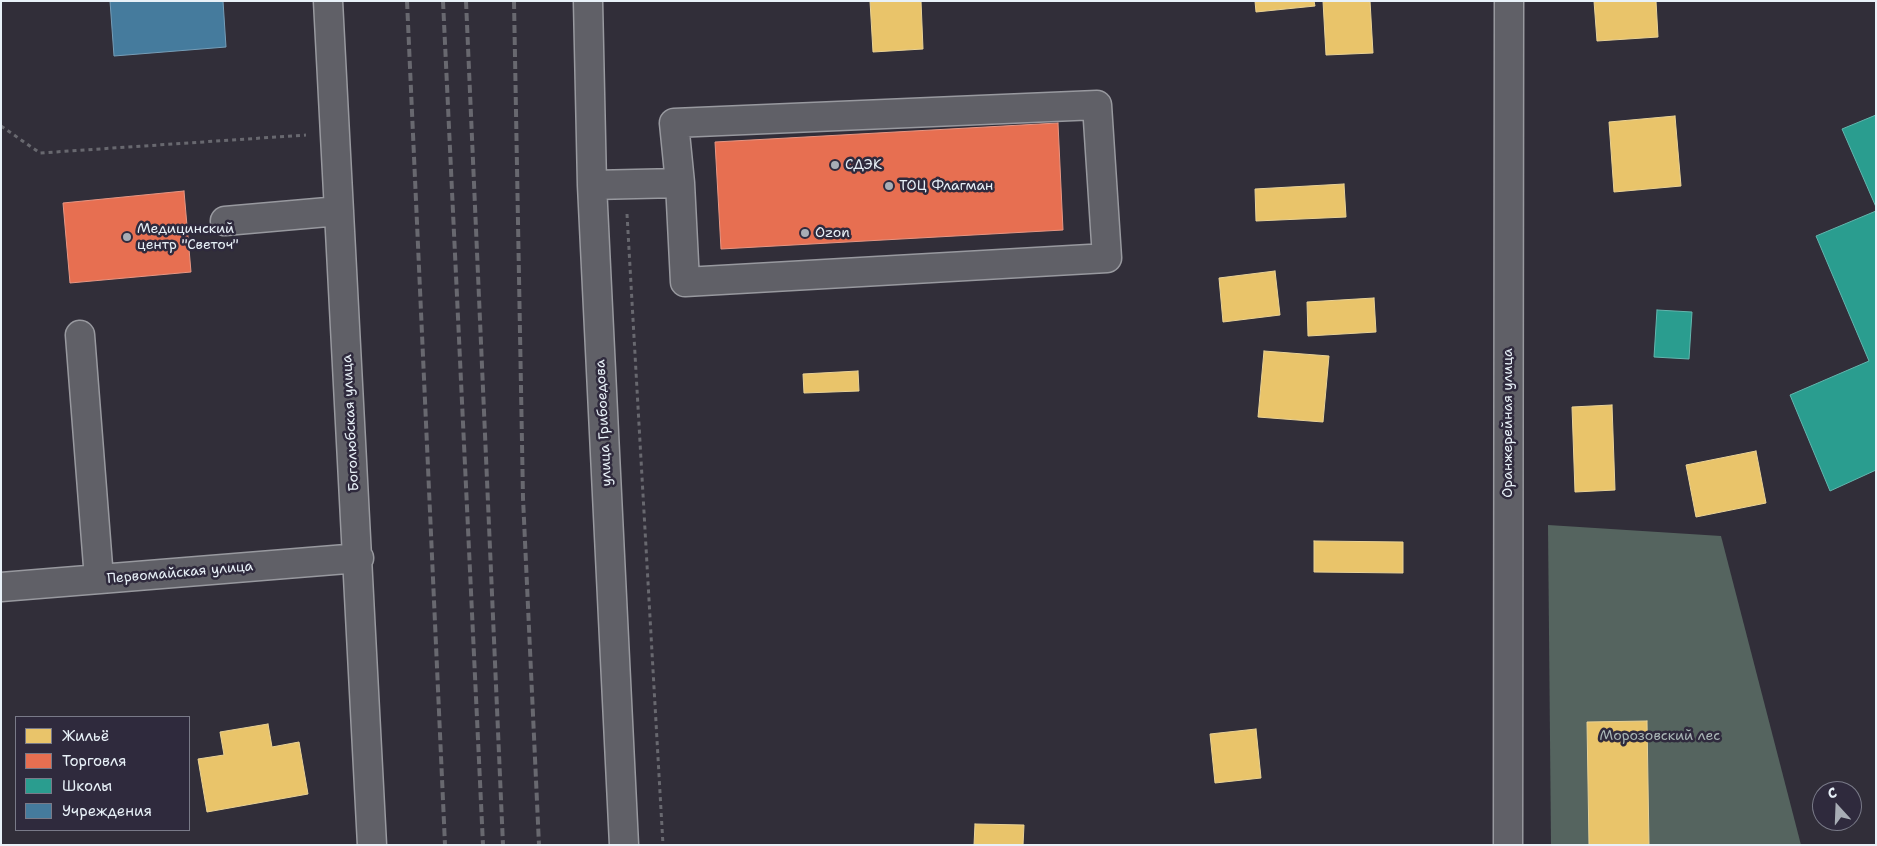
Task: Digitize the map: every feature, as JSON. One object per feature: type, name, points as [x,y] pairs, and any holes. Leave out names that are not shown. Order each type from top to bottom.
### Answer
[{"type":"street","name":"Боголюбская улица","points":[[328,1],[359,558],[372,845]]},
{"type":"street","name":"улица Грибоедова","points":[[588,1],[592,185],[624,845]]},
{"type":"street","name":"Оранжерейная улица","points":[[1508,1],[1508,845]]},
{"type":"street","points":[[1097,104],[1107,258],[685,282],[680,183],[674,123],[1097,104]]},
{"type":"street","points":[[592,185],[680,183]]},
{"type":"street","points":[[226,221],[339,211]]},
{"type":"street","points":[[80,335],[99,579]]},
{"type":"street","name":"Первомайская улица","points":[[1,587],[359,558]]},
{"type":"path","points":[[1,126],[40,154],[335,133]]},
{"type":"path","points":[[625,185],[663,845]]},
{"type":"green space","name":"Морозовский лес","points":[[1548,525],[1721,536],[1801,845],[1551,845]]},
{"type":"building: Жильё","points":[[870,1],[921,1],[923,49],[873,52]]},
{"type":"building: Жильё","points":[[1255,1],[1314,1],[1315,6],[1256,12]]},
{"type":"building: Жильё","points":[[1323,1],[1370,1],[1373,53],[1326,55]]},
{"type":"building: Жильё","points":[[1594,1],[1656,1],[1658,37],[1597,41]]},
{"type":"building: Жильё","points":[[1675,116],[1681,186],[1614,192],[1609,122]]},
{"type":"building: Жильё","points":[[1344,184],[1346,217],[1256,221],[1255,189]]},
{"type":"building: Жильё","points":[[1275,271],[1280,315],[1223,322],[1219,278]]},
{"type":"building: Жильё","points":[[1374,298],[1376,332],[1308,336],[1307,302]]},
{"type":"building: Жильё","points":[[1264,351],[1329,356],[1323,422],[1258,417]]},
{"type":"building: Жильё","points":[[858,371],[859,391],[804,393],[803,374]]},
{"type":"building: Жильё","points":[[1612,405],[1615,490],[1575,492],[1572,407]]},
{"type":"building: Жильё","points":[[1756,451],[1766,503],[1696,517],[1686,465]]},
{"type":"building: Жильё","points":[[1314,541],[1403,542],[1403,573],[1314,572]]},
{"type":"building: Жильё","points":[[1647,721],[1649,845],[1589,845],[1587,722]]},
{"type":"building: Жильё","points":[[268,724],[272,747],[299,742],[308,794],[207,812],[198,759],[224,755],[220,732]]},
{"type":"building: Жильё","points":[[1256,729],[1261,778],[1215,783],[1210,734]]},
{"type":"building: Жильё","points":[[975,824],[1024,825],[1023,845],[974,845]]},
{"type":"building: Торговля","name":"ТОЦ Флагман","points":[[1058,123],[1063,230],[721,249],[715,142]]},
{"type":"building: Торговля","name":"Медицинский центр \"Светоч\"","points":[[184,191],[191,272],[70,283],[63,203]]},
{"type":"building: Школы","points":[[1876,115],[1876,207],[1842,129]]},
{"type":"building: Школы","points":[[1876,211],[1876,470],[1830,491],[1790,395],[1869,361],[1816,236]]},
{"type":"building: Школы","points":[[1657,310],[1692,312],[1689,359],[1654,357]]},
{"type":"building: Учреждения","points":[[110,1],[223,1],[226,47],[114,56]]},
{"type":"railway","points":[[407,1],[445,845]]},
{"type":"railway","points":[[443,1],[483,845]]},
{"type":"railway","points":[[466,1],[503,845]]},
{"type":"railway","points":[[514,1],[523,498],[539,845]]},
{"type":"place","name":"СДЭК","points":[[835,165]]},
{"type":"place","name":"ТОЦ Флагман","points":[[889,186]]},
{"type":"place","name":"Ozon","points":[[805,233]]},
{"type":"place","name":"Медицинский центр \"Светоч\"","points":[[127,237]]}]
